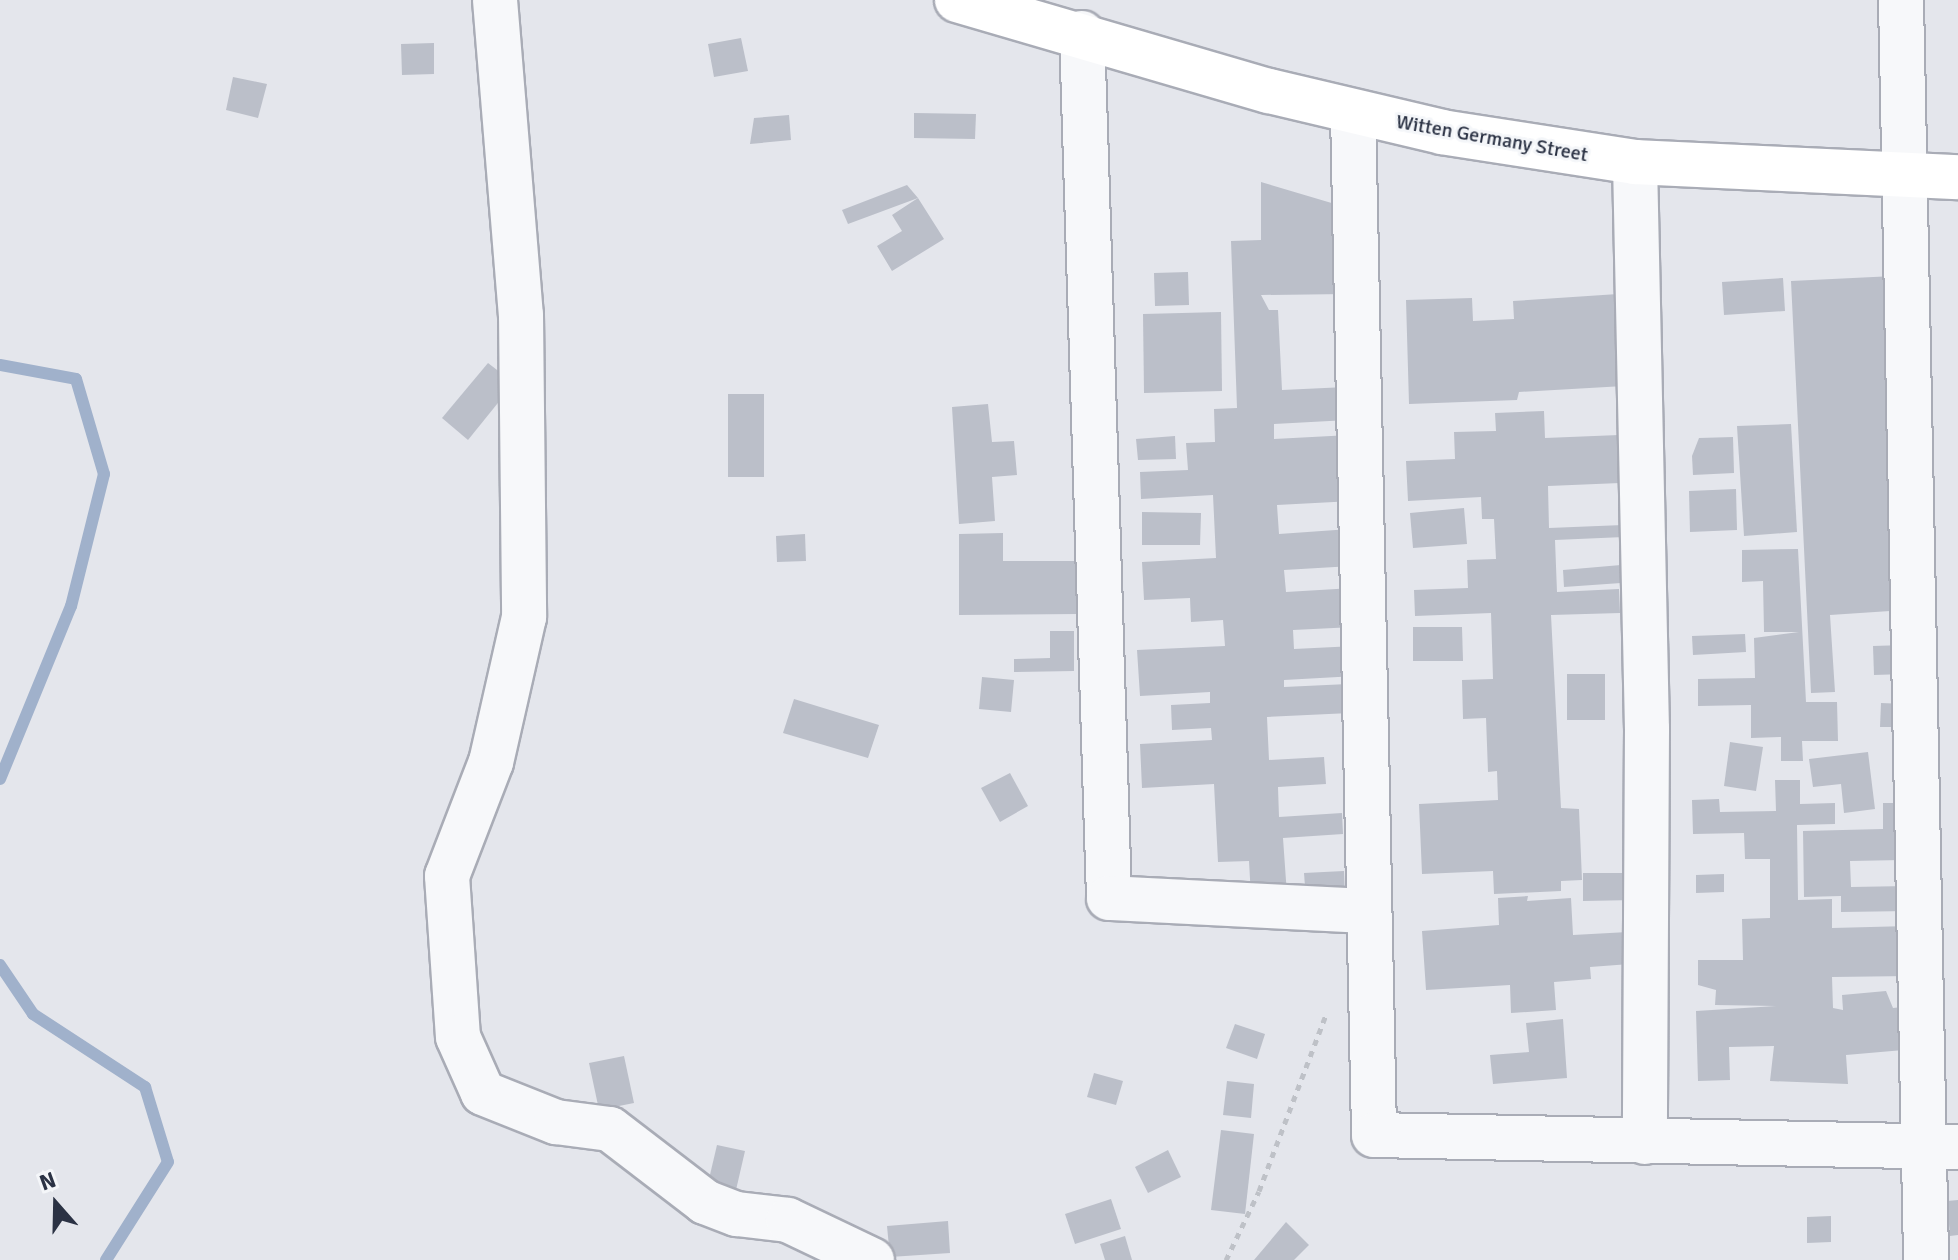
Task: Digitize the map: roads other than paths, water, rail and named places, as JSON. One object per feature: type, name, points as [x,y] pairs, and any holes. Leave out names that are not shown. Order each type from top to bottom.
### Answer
[{"type":"street","points":[[495,0],[521,315],[524,617],[491,762],[447,876],[458,1037],[483,1093],[556,1122],[610,1129],[705,1202],[737,1214],[788,1220],[872,1260]]},
{"type":"street","name":"Witten Germany Street","points":[[957,0],[989,13],[1023,10],[1082,33],[1353,112],[1442,132],[1635,162],[1904,177],[1958,177]]},
{"type":"street","points":[[1901,0],[1904,177],[1941,1147],[1926,1260]]},
{"type":"street","points":[[1082,33],[1109,898],[1369,911]]},
{"type":"street","points":[[1353,112],[1374,1135],[1941,1147]]},
{"type":"street","points":[[1635,162],[1647,729],[1645,1142]]},
{"type":"waterway","points":[[0,365],[76,379],[104,474],[71,606],[0,779]]},
{"type":"waterway","points":[[0,965],[33,1014],[145,1087],[168,1162],[106,1260]]}]
